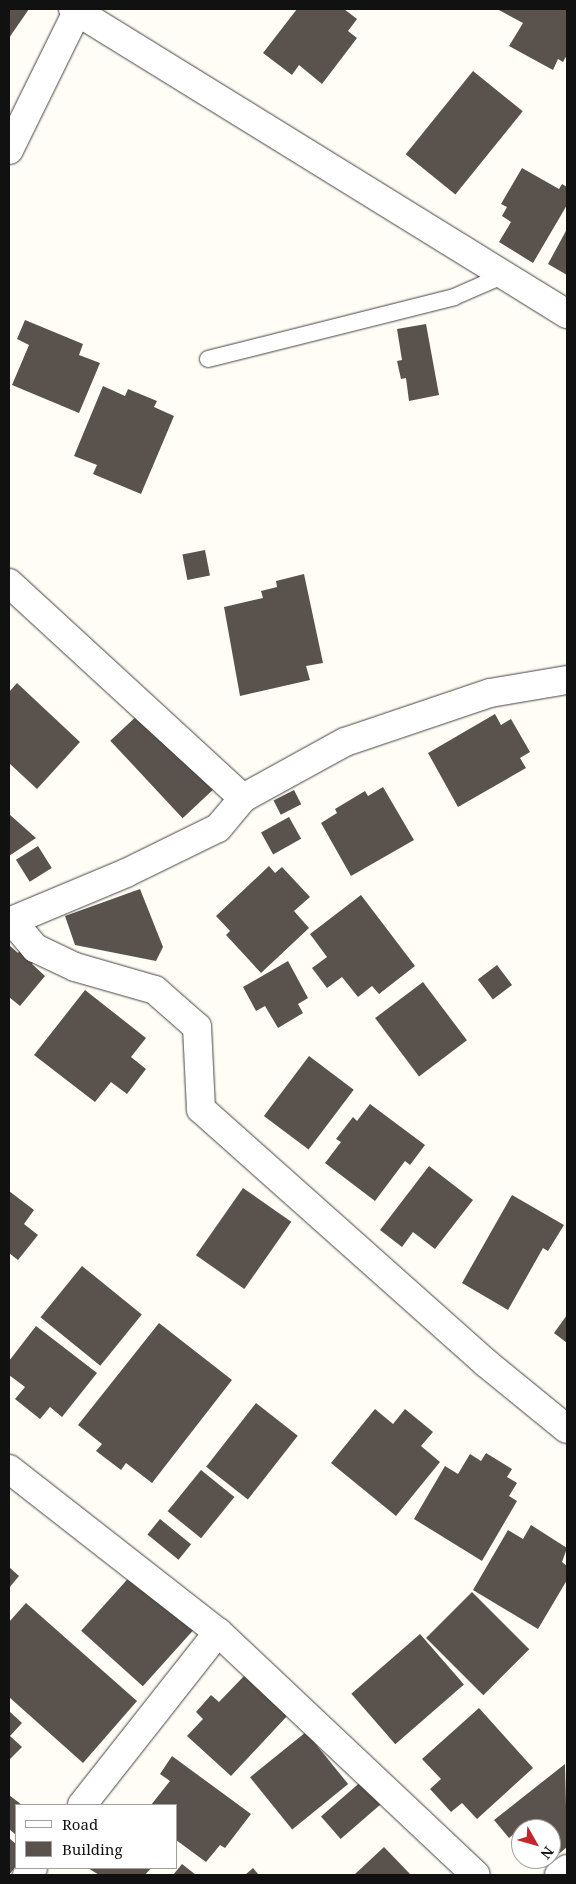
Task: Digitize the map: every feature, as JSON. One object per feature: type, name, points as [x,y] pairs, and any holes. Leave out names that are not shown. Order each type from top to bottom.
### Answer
[{"type":"street","points":[[9,150],[75,10],[502,276],[567,314]]},
{"type":"street","points":[[9,583],[243,798]]},
{"type":"street","points":[[567,680],[490,693],[345,742],[243,798],[218,828],[11,922],[35,948],[76,967],[155,990],[197,1027],[201,1109],[486,1363],[567,1429]]},
{"type":"street","points":[[9,1469],[218,1632],[476,1875]]},
{"type":"street","points":[[83,1804],[218,1632]]},
{"type":"street","points":[[559,1875],[567,1869]]},
{"type":"lane","points":[[208,359],[454,296],[502,276]]},
{"type":"building","points":[[9,9],[29,9],[9,38]]},
{"type":"building","points":[[297,9],[344,9],[357,19],[348,31],[357,38],[322,84],[299,65],[292,75],[263,53]]},
{"type":"building","points":[[497,9],[567,9],[567,55],[563,62],[558,59],[553,70],[509,46],[523,23]]},
{"type":"building","points":[[473,71],[523,111],[455,194],[406,154]]},
{"type":"building","points":[[522,168],[559,189],[562,184],[567,187],[567,205],[533,263],[499,242],[511,222],[502,216],[507,207],[501,204]]},
{"type":"building","points":[[567,229],[567,275],[548,264]]},
{"type":"building","points":[[25,320],[83,344],[79,355],[100,363],[79,413],[12,385],[29,345],[17,339]]},
{"type":"building","points":[[426,324],[439,395],[409,401],[406,378],[401,379],[397,361],[402,360],[397,329]]},
{"type":"building","points":[[103,386],[125,396],[128,389],[157,401],[154,407],[174,416],[141,494],[93,474],[97,465],[74,456]]},
{"type":"building","points":[[205,550],[210,576],[187,580],[182,554]]},
{"type":"building","points":[[304,574],[323,663],[306,666],[310,680],[240,696],[224,607],[263,598],[261,591],[277,587],[276,581]]},
{"type":"building","points":[[17,683],[80,742],[37,789],[9,763],[9,692]]},
{"type":"building","points":[[141,712],[213,790],[183,818],[110,741]]},
{"type":"building","points":[[495,714],[501,725],[511,719],[530,752],[520,758],[526,768],[458,807],[428,753]]},
{"type":"building","points":[[383,787],[414,840],[351,876],[321,823],[337,813],[335,809],[365,791],[368,796]]},
{"type":"building","points":[[294,790],[301,804],[281,815],[274,800]]},
{"type":"building","points":[[9,814],[36,838],[9,856]]},
{"type":"building","points":[[289,817],[301,839],[273,854],[261,833]]},
{"type":"building","points":[[38,846],[52,868],[30,882],[16,860]]},
{"type":"building","points":[[269,866],[275,873],[282,867],[310,897],[294,911],[309,928],[261,973],[226,935],[230,931],[216,916]]},
{"type":"building","points":[[140,889],[163,947],[156,961],[75,945],[65,916]]},
{"type":"building","points":[[361,895],[415,966],[379,994],[372,986],[358,997],[342,977],[327,988],[312,968],[327,957],[310,934]]},
{"type":"building","points":[[9,945],[18,953],[22,948],[36,960],[32,964],[45,976],[20,1006],[9,997]]},
{"type":"building","points":[[288,961],[308,998],[298,1004],[303,1013],[278,1028],[265,1006],[256,1011],[243,987]]},
{"type":"building","points":[[497,965],[512,985],[493,999],[478,979]]},
{"type":"building","points":[[423,982],[467,1040],[419,1076],[375,1018]]},
{"type":"building","points":[[85,990],[146,1038],[131,1057],[146,1069],[127,1094],[111,1082],[95,1102],[34,1055]]},
{"type":"building","points":[[309,1056],[354,1090],[309,1150],[264,1116]]},
{"type":"building","points":[[370,1104],[425,1145],[410,1165],[405,1161],[375,1201],[325,1163],[341,1142],[336,1139],[353,1117],[357,1121]]},
{"type":"building","points":[[429,1166],[473,1200],[435,1249],[413,1232],[402,1247],[380,1230]]},
{"type":"building","points":[[243,1188],[291,1222],[244,1289],[196,1255]]},
{"type":"building","points":[[9,1191],[34,1210],[24,1224],[38,1235],[18,1260],[9,1253]]},
{"type":"building","points":[[512,1195],[564,1225],[548,1251],[543,1248],[508,1310],[462,1283]]},
{"type":"building","points":[[82,1266],[142,1314],[100,1366],[40,1317]]},
{"type":"building","points":[[567,1315],[567,1343],[554,1333]]},
{"type":"building","points":[[159,1323],[232,1380],[152,1483],[126,1463],[121,1470],[96,1451],[102,1444],[78,1425]]},
{"type":"building","points":[[36,1326],[97,1373],[62,1417],[50,1407],[40,1419],[15,1399],[25,1387],[9,1375],[9,1361]]},
{"type":"building","points":[[256,1403],[298,1436],[248,1499],[206,1467]]},
{"type":"building","points":[[375,1409],[393,1424],[405,1409],[433,1432],[421,1446],[440,1462],[396,1516],[331,1463]]},
{"type":"building","points":[[486,1453],[512,1469],[507,1477],[517,1483],[509,1496],[517,1501],[482,1561],[414,1519],[445,1466],[458,1474],[470,1454],[481,1461]]},
{"type":"building","points":[[201,1470],[234,1497],[201,1538],[168,1511]]},
{"type":"building","points":[[160,1519],[191,1544],[178,1560],[147,1535]]},
{"type":"building","points":[[531,1525],[567,1548],[562,1562],[567,1566],[567,1580],[538,1629],[473,1590],[508,1530],[523,1539]]},
{"type":"building","points":[[9,1567],[19,1576],[9,1588]]},
{"type":"building","points":[[134,1572],[196,1628],[143,1686],[81,1631]]},
{"type":"building","points":[[472,1592],[529,1649],[483,1695],[426,1638]]},
{"type":"building","points":[[26,1603],[137,1701],[83,1763],[9,1697],[9,1622]]},
{"type":"building","points":[[420,1634],[464,1685],[395,1744],[351,1694]]},
{"type":"building","points":[[245,1675],[288,1715],[231,1776],[187,1736],[203,1719],[196,1712],[211,1695],[219,1702]]},
{"type":"building","points":[[479,1708],[533,1768],[477,1819],[462,1803],[451,1812],[430,1789],[441,1779],[422,1759]]},
{"type":"building","points":[[9,1711],[22,1723],[10,1736],[22,1747],[9,1760]]},
{"type":"building","points":[[306,1732],[348,1784],[292,1829],[250,1777]]},
{"type":"building","points":[[172,1756],[251,1814],[225,1848],[220,1845],[206,1862],[178,1841],[178,1804],[152,1804],[170,1781],[160,1774]]},
{"type":"building","points":[[565,1764],[567,1847],[561,1852],[561,1819],[511,1819],[511,1836],[509,1838],[494,1820]]},
{"type":"building","points":[[364,1779],[384,1802],[341,1839],[321,1816]]},
{"type":"building","points":[[9,1795],[21,1804],[15,1804],[15,1834],[9,1829]]},
{"type":"building","points":[[9,1838],[15,1843],[15,1867],[9,1875]]},
{"type":"building","points":[[384,1847],[411,1875],[354,1875]]},
{"type":"building","points":[[182,1864],[196,1875],[173,1875]]},
{"type":"building","points":[[253,1868],[259,1875],[245,1875]]},
{"type":"building","points":[[90,1869],[150,1869],[145,1875],[99,1875]]}]
